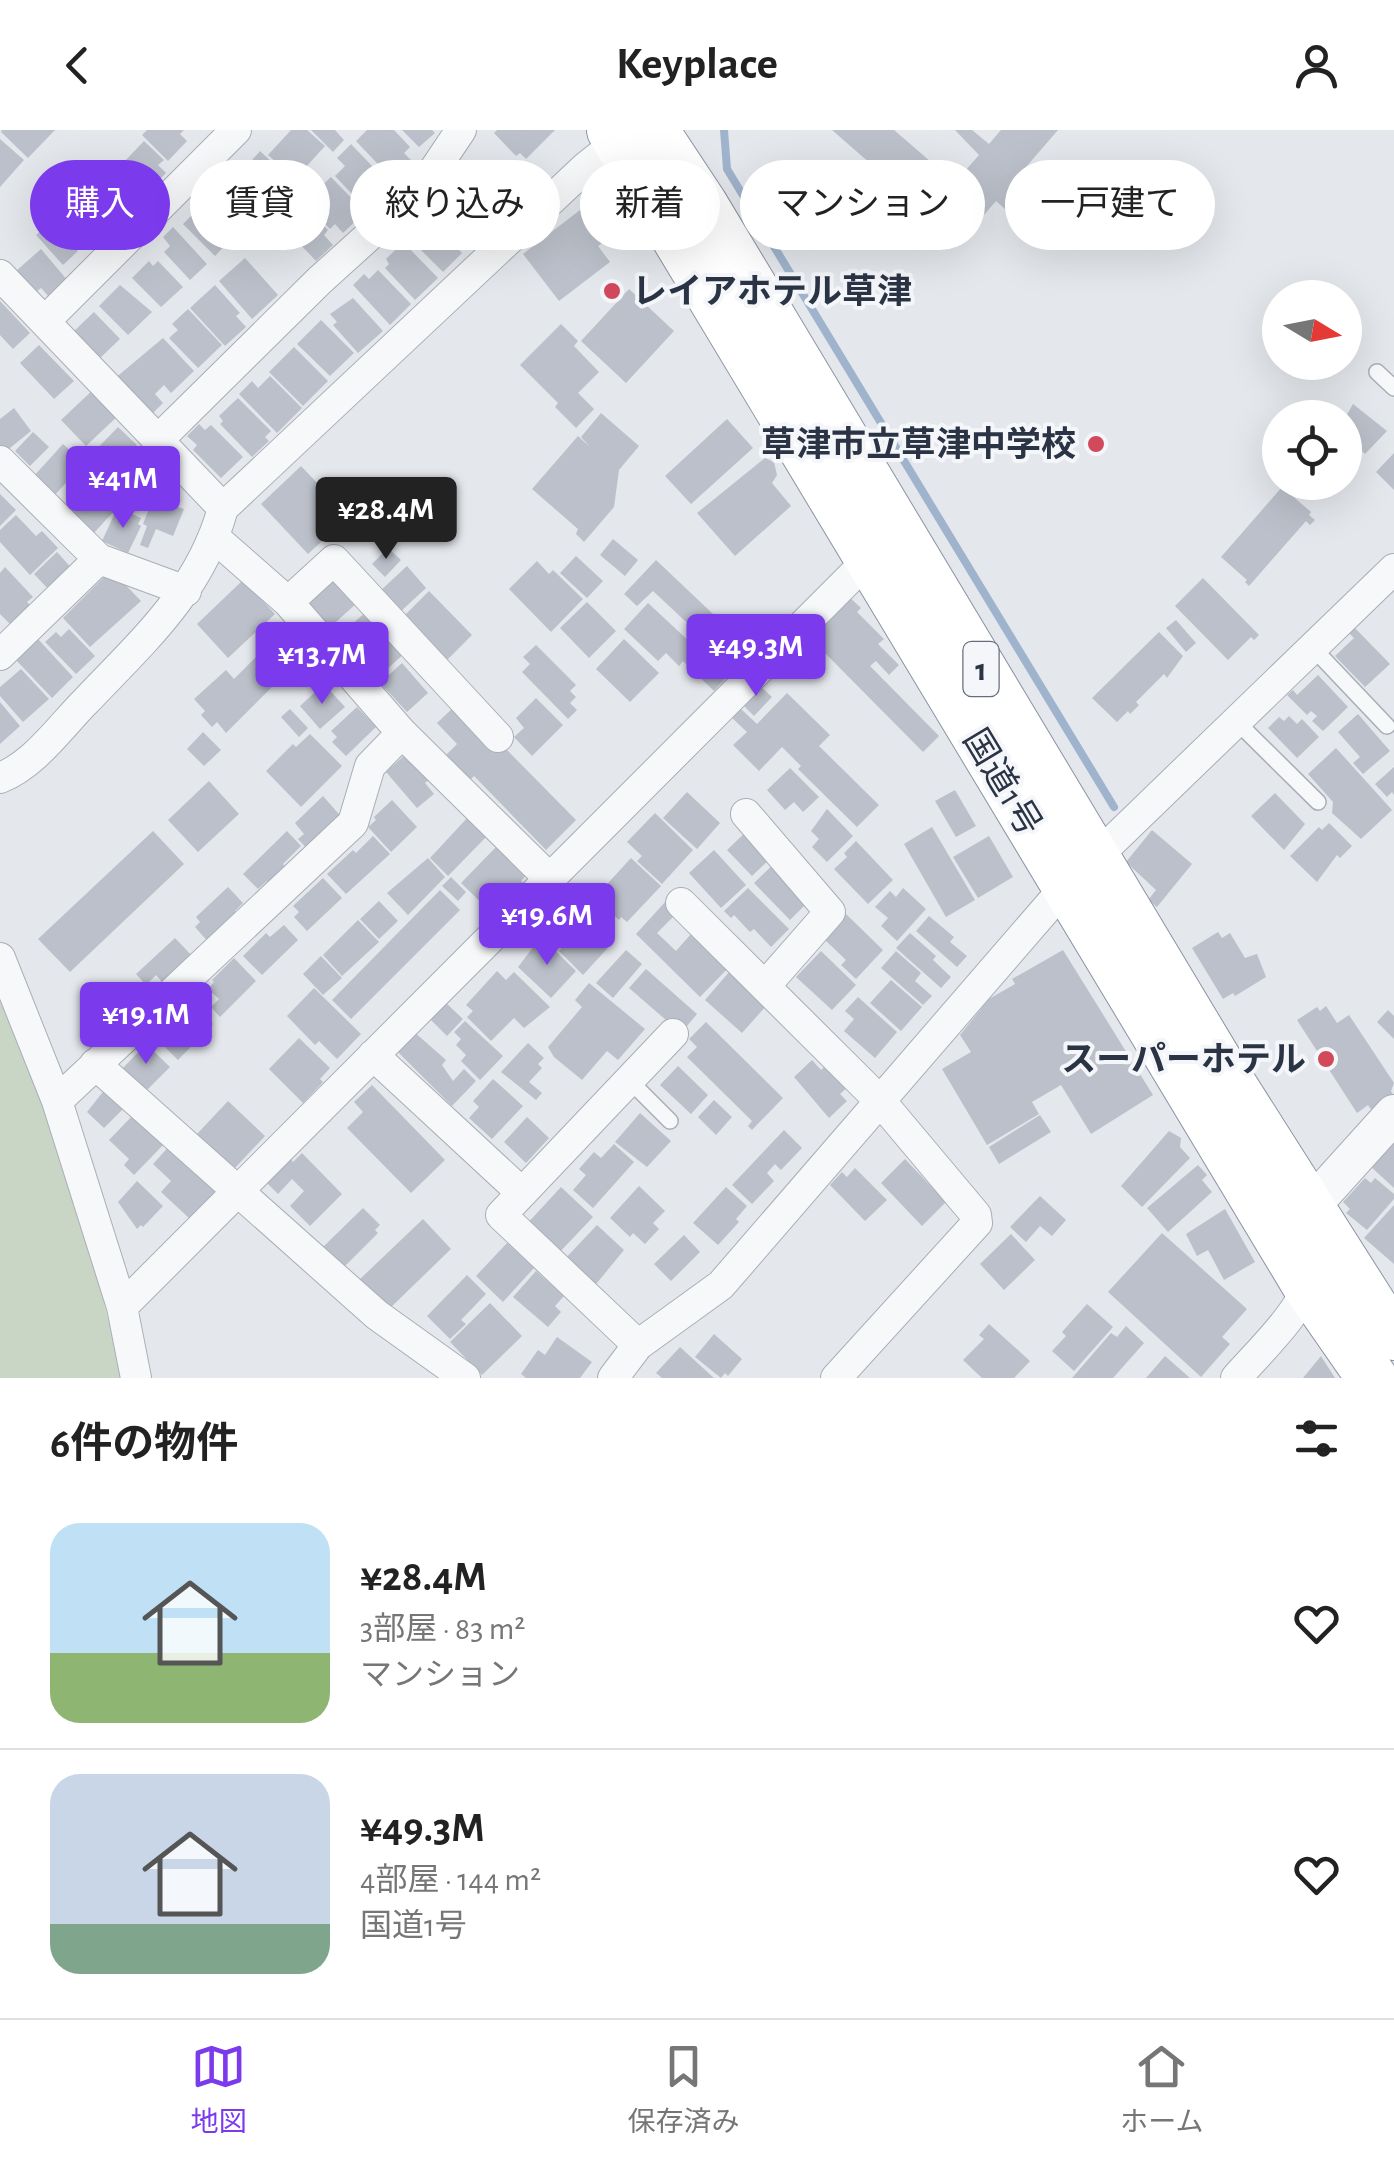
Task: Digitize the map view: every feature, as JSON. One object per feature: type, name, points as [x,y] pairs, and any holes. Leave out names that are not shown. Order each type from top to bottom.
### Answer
[{"type":"highway","name":"国道1号","points":[[629,132],[702,204],[884,545],[1081,873],[1308,1286],[1372,1378]]},
{"type":"highway","name":"国道1号","points":[[1081,873],[1394,1334]]},
{"type":"street","points":[[45,321],[236,130]]},
{"type":"street","points":[[157,441],[320,280],[422,188],[460,130]]},
{"type":"street","points":[[0,778],[35,754],[159,628],[186,591],[215,538],[223,508],[418,323],[629,132]]},
{"type":"street","points":[[0,275],[223,508]]},
{"type":"street","points":[[3,472],[100,560],[186,591]]},
{"type":"street","points":[[215,538],[288,602],[402,733],[549,878]]},
{"type":"street","points":[[122,1307],[884,545]]},
{"type":"street","points":[[0,655],[100,560]]},
{"type":"street","points":[[288,602],[334,560],[498,738]]},
{"type":"street","points":[[612,1378],[638,1346],[721,1285],[1081,873],[1394,569]]},
{"type":"street","points":[[57,1101],[353,822],[370,766],[402,733]]},
{"type":"street","points":[[746,814],[830,912],[764,986]]},
{"type":"street","points":[[681,902],[882,1102],[976,1215],[977,1223],[836,1378]]},
{"type":"street","points":[[0,958],[57,1101],[122,1307],[136,1378]]},
{"type":"street","points":[[638,1346],[501,1215],[672,1034]]},
{"type":"street","points":[[373,1055],[522,1192]]},
{"type":"street","points":[[95,1064],[378,1315],[466,1378]]},
{"type":"street","points":[[1236,1378],[1288,1318],[1308,1286],[1310,1208],[1394,1114]]},
{"type":"lane","points":[[1378,372],[1394,388]]},
{"type":"lane","points":[[1314,648],[1387,726]]},
{"type":"lane","points":[[1238,722],[1318,802]]},
{"type":"lane","points":[[629,1080],[670,1120]]},
{"type":"green space","points":[[0,994],[69,1183],[98,1280],[121,1378],[0,1378]]},
{"type":"building","points":[[2,130],[55,130],[28,158]]},
{"type":"building","points":[[147,130],[184,130],[180,134],[187,141],[167,160],[142,135]]},
{"type":"building","points":[[291,130],[307,130],[325,146],[312,160],[274,160],[268,155]]},
{"type":"building","points":[[311,130],[335,130],[344,140],[333,152]]},
{"type":"building","points":[[367,130],[394,130],[410,147],[404,153],[411,160],[374,160],[356,141]]},
{"type":"building","points":[[402,130],[432,130],[435,133],[419,147]]},
{"type":"building","points":[[555,130],[526,159],[520,153],[516,156],[494,133]]},
{"type":"building","points":[[832,130],[894,130],[929,160],[866,160]]},
{"type":"building","points":[[955,130],[972,130],[989,144],[1001,130],[1058,130],[1032,160],[1005,160],[1005,209],[996,201],[985,214],[985,160],[975,160],[979,155]]},
{"type":"building","points":[[0,139],[24,160],[0,187]]},
{"type":"building","points":[[144,141],[164,160],[126,160]]},
{"type":"building","points":[[351,144],[366,160],[350,160],[350,192],[335,176],[345,166],[337,158]]},
{"type":"building","points":[[260,151],[270,160],[252,160]]},
{"type":"building","points":[[330,178],[350,197],[350,226],[343,233],[335,224],[330,229]]},
{"type":"building","points":[[580,210],[580,250],[601,250],[610,262],[559,301],[523,254],[528,250],[560,250],[560,225]]},
{"type":"building","points":[[173,227],[190,250],[207,264],[190,280],[164,252],[170,250]]},
{"type":"building","points":[[42,250],[68,281],[49,297],[41,288],[35,293],[16,271]]},
{"type":"building","points":[[50,250],[78,251],[63,265]]},
{"type":"building","points":[[306,250],[328,250],[316,261]]},
{"type":"building","points":[[395,250],[411,250],[438,278],[415,300],[385,268],[389,264],[386,259]]},
{"type":"building","points":[[421,250],[462,253],[443,272]]},
{"type":"building","points":[[245,258],[278,295],[252,319],[219,281]]},
{"type":"building","points":[[149,261],[153,266],[158,261],[183,287],[161,307],[132,278]]},
{"type":"building","points":[[378,270],[411,304],[390,325],[353,285],[364,274],[369,279]]},
{"type":"building","points":[[120,285],[152,312],[128,335],[99,306]]},
{"type":"building","points":[[215,285],[240,313],[236,316],[246,327],[225,346],[190,308]]},
{"type":"building","points":[[629,289],[674,331],[626,383],[581,341]]},
{"type":"building","points":[[353,298],[383,331],[358,353],[333,325],[337,322],[330,314]]},
{"type":"building","points":[[0,301],[30,333],[13,349],[0,335]]},
{"type":"building","points":[[188,309],[222,345],[198,368],[169,338],[178,330],[172,324]]},
{"type":"building","points":[[94,312],[120,339],[99,359],[73,332]]},
{"type":"building","points":[[321,320],[354,353],[330,376],[297,344]]},
{"type":"building","points":[[561,324],[578,341],[574,346],[599,372],[578,393],[594,409],[576,428],[555,407],[558,403],[520,365]]},
{"type":"building","points":[[163,338],[194,371],[171,393],[164,385],[155,394],[163,403],[143,423],[107,385]]},
{"type":"building","points":[[39,345],[74,381],[54,399],[20,363]]},
{"type":"building","points":[[294,347],[328,381],[303,406],[269,372]]},
{"type":"building","points":[[270,376],[302,408],[277,433],[239,394],[252,381],[258,388]]},
{"type":"building","points":[[97,386],[122,412],[86,446],[61,420]]},
{"type":"building","points":[[238,398],[271,431],[265,437],[269,441],[252,457],[220,424],[223,421],[219,416]]},
{"type":"building","points":[[14,408],[31,431],[5,452],[0,445],[0,419]]},
{"type":"building","points":[[1362,411],[1387,431],[1365,454],[1362,451]]},
{"type":"building","points":[[601,413],[639,446],[619,470],[614,507],[584,542],[576,534],[578,529],[532,489],[578,436],[590,447],[581,437]]},
{"type":"building","points":[[727,419],[753,448],[691,504],[665,476]]},
{"type":"building","points":[[199,424],[205,430],[211,425],[243,457],[221,478],[193,450],[197,445],[187,436]]},
{"type":"building","points":[[118,427],[137,445],[132,450],[136,454],[119,472],[115,468],[112,471],[93,453]]},
{"type":"building","points":[[33,432],[49,447],[30,466],[15,451]]},
{"type":"building","points":[[63,444],[84,463],[54,496],[33,477]]},
{"type":"building","points":[[1394,453],[1394,490],[1376,472]]},
{"type":"building","points":[[145,455],[158,469],[138,487],[134,482],[130,486],[119,474]]},
{"type":"building","points":[[765,458],[774,462],[777,475],[772,483],[791,506],[735,556],[697,513]]},
{"type":"building","points":[[87,466],[125,499],[93,534],[64,506],[82,489],[73,481]]},
{"type":"building","points":[[301,466],[356,524],[339,539],[332,532],[308,554],[261,504]]},
{"type":"building","points":[[0,494],[16,510],[0,526]]},
{"type":"building","points":[[153,499],[184,509],[173,536],[156,529],[148,548],[140,545]]},
{"type":"building","points":[[1271,500],[1297,500],[1315,520],[1310,525],[1306,521],[1249,586],[1221,557]]},
{"type":"building","points":[[123,510],[141,518],[128,553],[102,541],[115,513],[120,516]]},
{"type":"building","points":[[16,515],[36,536],[42,531],[58,548],[30,575],[0,542],[0,530]]},
{"type":"building","points":[[613,539],[638,560],[625,576],[600,555]]},
{"type":"building","points":[[388,548],[401,560],[385,577],[372,564]]},
{"type":"building","points":[[57,552],[75,572],[52,593],[34,574]]},
{"type":"building","points":[[576,556],[603,581],[587,598],[560,573]]},
{"type":"building","points":[[656,560],[731,631],[715,649],[653,591],[637,606],[624,594]]},
{"type":"building","points":[[537,561],[549,574],[553,570],[583,599],[551,632],[509,589]]},
{"type":"building","points":[[407,566],[426,588],[399,613],[379,592]]},
{"type":"building","points":[[5,567],[33,597],[27,602],[32,607],[13,627],[0,614],[0,573]]},
{"type":"building","points":[[111,570],[141,601],[90,647],[63,618]]},
{"type":"building","points":[[335,577],[357,603],[327,630],[305,604]]},
{"type":"building","points":[[1203,578],[1259,635],[1254,640],[1251,637],[1228,660],[1175,606]]},
{"type":"building","points":[[243,580],[275,614],[228,658],[197,624]]},
{"type":"building","points":[[429,591],[472,635],[446,661],[403,617]]},
{"type":"building","points":[[845,593],[861,608],[857,612],[884,639],[878,644],[899,665],[889,675],[876,661],[870,666],[939,736],[923,752],[821,649],[818,652],[803,637]]},
{"type":"building","points":[[587,602],[616,631],[589,658],[560,628]]},
{"type":"building","points":[[648,603],[692,644],[699,637],[734,669],[714,691],[683,661],[679,666],[666,653],[658,661],[624,629]]},
{"type":"building","points":[[367,611],[384,630],[360,652],[342,633]]},
{"type":"building","points":[[293,620],[319,648],[293,672],[290,669],[226,733],[217,722],[212,727],[194,699],[226,670],[234,679]]},
{"type":"building","points":[[1176,620],[1196,643],[1186,652],[1166,628]]},
{"type":"building","points":[[1355,628],[1390,664],[1365,687],[1335,656],[1354,638],[1349,633]]},
{"type":"building","points":[[69,629],[95,656],[76,674],[45,642],[56,632],[61,637]]},
{"type":"building","points":[[738,631],[746,640],[727,659],[719,651]]},
{"type":"building","points":[[386,632],[406,652],[375,680],[356,660]]},
{"type":"building","points":[[1159,632],[1183,656],[1167,678],[1164,674],[1136,702],[1139,705],[1117,722],[1092,698]]},
{"type":"building","points":[[38,639],[73,677],[52,698],[16,660]]},
{"type":"building","points":[[624,639],[659,673],[630,702],[596,669]]},
{"type":"building","points":[[536,645],[576,685],[570,691],[576,697],[570,703],[577,710],[568,719],[522,672],[530,664],[523,657]]},
{"type":"building","points":[[402,663],[428,693],[407,712],[380,683]]},
{"type":"building","points":[[21,669],[49,699],[23,722],[0,696],[0,687]]},
{"type":"building","points":[[1318,675],[1348,707],[1323,731],[1312,721],[1317,716],[1311,711],[1307,715],[1287,695],[1293,690],[1297,695]]},
{"type":"building","points":[[757,683],[772,697],[754,716],[740,702]]},
{"type":"building","points":[[324,684],[345,707],[320,729],[300,706]]},
{"type":"building","points":[[787,693],[830,735],[819,746],[879,805],[857,827],[798,769],[801,766],[782,747],[759,771],[733,745],[747,732],[731,717],[740,708],[757,724]]},
{"type":"building","points":[[536,698],[563,725],[532,756],[514,737],[524,728],[516,718]]},
{"type":"building","points":[[0,702],[20,726],[0,744]]},
{"type":"building","points":[[455,706],[500,753],[505,748],[576,820],[546,850],[474,776],[468,782],[444,757],[457,744],[437,723]]},
{"type":"building","points":[[357,707],[376,727],[346,756],[332,742],[337,737],[331,731]]},
{"type":"building","points":[[290,709],[308,728],[299,737],[281,717]]},
{"type":"building","points":[[1358,714],[1390,751],[1363,774],[1353,763],[1360,757],[1338,732]]},
{"type":"building","points":[[1289,716],[1297,724],[1302,719],[1319,737],[1297,758],[1268,728],[1279,717],[1284,721]]},
{"type":"building","points":[[203,732],[221,750],[204,766],[187,749]]},
{"type":"building","points":[[310,734],[342,766],[301,807],[266,771],[293,744],[296,747]]},
{"type":"building","points":[[1336,748],[1392,810],[1361,839],[1332,813],[1333,802],[1308,774]]},
{"type":"building","points":[[407,753],[430,779],[425,783],[434,794],[417,808],[386,772]]},
{"type":"building","points":[[1394,767],[1394,795],[1392,792],[1387,797],[1375,784]]},
{"type":"building","points":[[790,768],[819,797],[803,812],[794,802],[785,810],[767,790]]},
{"type":"building","points":[[209,781],[239,814],[198,852],[168,820]]},
{"type":"building","points":[[955,790],[976,826],[956,837],[935,801]]},
{"type":"building","points":[[687,792],[720,823],[697,849],[663,818]]},
{"type":"building","points":[[1275,793],[1305,824],[1284,850],[1251,816]]},
{"type":"building","points":[[323,796],[344,820],[310,852],[298,839],[304,834],[295,823]]},
{"type":"building","points":[[392,800],[417,827],[391,852],[368,827]]},
{"type":"building","points":[[827,809],[853,836],[827,862],[812,847],[819,839],[811,831]]},
{"type":"building","points":[[655,813],[693,850],[662,884],[637,861],[642,856],[627,842]]},
{"type":"building","points":[[469,816],[488,835],[448,876],[430,858]]},
{"type":"building","points":[[1329,823],[1352,846],[1340,858],[1337,855],[1317,882],[1290,856],[1319,827],[1322,830]]},
{"type":"building","points":[[751,827],[776,853],[752,876],[727,850]]},
{"type":"building","points":[[932,827],[975,900],[946,917],[904,844]]},
{"type":"building","points":[[1152,830],[1192,864],[1157,907],[1148,900],[1156,890],[1126,862]]},
{"type":"building","points":[[153,831],[184,864],[70,972],[38,939]]},
{"type":"building","points":[[287,831],[301,846],[283,864],[289,871],[272,887],[267,881],[258,889],[243,874]]},
{"type":"building","points":[[373,836],[390,854],[346,894],[327,874]]},
{"type":"building","points":[[989,836],[1013,877],[978,898],[953,857]]},
{"type":"building","points":[[856,841],[893,880],[868,904],[834,869]]},
{"type":"building","points":[[497,846],[526,875],[521,881],[525,885],[495,916],[461,883]]},
{"type":"building","points":[[714,850],[746,885],[721,908],[689,873]]},
{"type":"building","points":[[781,857],[806,904],[790,920],[754,883]]},
{"type":"building","points":[[428,858],[445,877],[408,915],[387,893]]},
{"type":"building","points":[[631,858],[661,886],[627,922],[621,917],[619,920],[602,904],[606,899],[599,893]]},
{"type":"building","points":[[451,877],[466,892],[458,901],[442,886]]},
{"type":"building","points":[[323,878],[342,898],[307,931],[294,917],[299,912],[293,906]]},
{"type":"building","points":[[228,887],[243,903],[235,911],[240,917],[210,944],[195,927],[200,922],[196,917]]},
{"type":"building","points":[[748,888],[789,929],[771,947],[754,929],[750,932],[734,915],[731,918],[724,911]]},
{"type":"building","points":[[903,888],[926,909],[897,941],[881,926],[888,918],[875,907],[890,891],[896,897]]},
{"type":"building","points":[[440,890],[460,910],[351,1019],[332,1000]]},
{"type":"building","points":[[379,901],[398,921],[379,939],[360,919]]},
{"type":"building","points":[[666,901],[678,912],[657,933],[676,951],[691,934],[733,963],[700,997],[636,934]]},
{"type":"building","points":[[846,914],[883,950],[856,979],[841,965],[846,960],[823,938]]},
{"type":"building","points":[[929,916],[954,937],[950,942],[967,956],[957,967],[916,931]]},
{"type":"building","points":[[592,917],[615,940],[583,975],[559,951]]},
{"type":"building","points":[[358,920],[379,942],[342,976],[323,955]]},
{"type":"building","points":[[284,925],[298,940],[262,975],[243,956],[266,933],[270,937]]},
{"type":"building","points":[[1218,932],[1222,938],[1230,933],[1245,958],[1257,954],[1266,977],[1223,999],[1192,948]]},
{"type":"building","points":[[910,933],[936,956],[933,960],[951,977],[941,988],[896,948]]},
{"type":"building","points":[[541,937],[576,971],[551,998],[518,967]]},
{"type":"building","points":[[175,938],[195,959],[166,986],[156,975],[146,985],[136,974]]},
{"type":"building","points":[[626,950],[642,964],[613,998],[596,983]]},
{"type":"building","points":[[1063,950],[1153,1095],[1091,1134],[1061,1085],[1032,1102],[1039,1114],[987,1145],[942,1069],[971,1052],[960,1035],[989,999],[1015,984],[1012,979]]},
{"type":"building","points":[[821,951],[856,985],[832,1010],[796,977]]},
{"type":"building","points":[[896,951],[921,973],[915,981],[932,996],[923,1005],[881,968]]},
{"type":"building","points":[[321,956],[342,978],[323,995],[303,974]]},
{"type":"building","points":[[234,958],[256,981],[220,1017],[211,1007],[219,999],[208,989]]},
{"type":"building","points":[[646,969],[697,1014],[681,1033],[629,988]]},
{"type":"building","points":[[497,971],[506,980],[514,972],[550,1007],[524,1028],[514,1018],[491,1041],[467,1017],[473,1011],[466,1005]]},
{"type":"building","points":[[730,971],[767,1005],[742,1033],[705,1000]]},
{"type":"building","points":[[891,980],[922,1007],[901,1031],[870,1003]]},
{"type":"building","points":[[589,983],[645,1029],[618,1060],[607,1051],[582,1080],[548,1047],[582,1007],[575,1000]]},
{"type":"building","points":[[314,988],[361,1034],[337,1059],[319,1041],[315,1045],[287,1016]]},
{"type":"building","points":[[127,992],[142,1009],[100,1048],[80,1025],[109,998],[115,1003]]},
{"type":"building","points":[[858,997],[897,1032],[875,1058],[844,1031],[854,1019],[845,1011]]},
{"type":"building","points":[[443,1000],[463,1019],[447,1036],[427,1016]]},
{"type":"building","points":[[196,1006],[213,1024],[178,1060],[165,1047],[171,1041],[161,1032],[184,1007],[190,1012]]},
{"type":"building","points":[[1326,1006],[1337,1023],[1349,1015],[1394,1083],[1394,1096],[1372,1111],[1368,1105],[1357,1113],[1297,1020],[1317,1007],[1320,1011]]},
{"type":"building","points":[[1388,1010],[1394,1016],[1394,1039],[1377,1022]]},
{"type":"building","points":[[465,1021],[503,1056],[480,1080],[461,1061],[466,1055],[456,1045],[461,1039],[454,1032]]},
{"type":"building","points":[[706,1022],[783,1098],[752,1130],[748,1126],[752,1121],[687,1057],[697,1047],[689,1039]]},
{"type":"building","points":[[412,1030],[446,1060],[442,1065],[453,1081],[464,1069],[476,1081],[452,1106],[394,1048]]},
{"type":"building","points":[[299,1038],[330,1068],[320,1079],[323,1082],[303,1103],[269,1069]]},
{"type":"building","points":[[528,1043],[544,1058],[538,1064],[542,1068],[529,1082],[542,1093],[536,1100],[501,1072]]},
{"type":"building","points":[[146,1044],[170,1067],[146,1091],[123,1068]]},
{"type":"building","points":[[812,1060],[821,1070],[829,1062],[851,1084],[840,1094],[847,1101],[829,1118],[794,1077]]},
{"type":"building","points":[[678,1066],[708,1095],[691,1114],[660,1085]]},
{"type":"building","points":[[493,1079],[523,1106],[492,1139],[469,1118],[479,1107],[473,1101]]},
{"type":"building","points":[[372,1085],[445,1160],[411,1193],[347,1128],[363,1112],[354,1102]]},
{"type":"building","points":[[106,1088],[125,1107],[104,1128],[87,1112]]},
{"type":"building","points":[[714,1100],[732,1117],[716,1135],[698,1117]]},
{"type":"building","points":[[228,1101],[265,1136],[234,1169],[197,1134]]},
{"type":"building","points":[[135,1113],[165,1143],[134,1175],[124,1165],[129,1159],[109,1140]]},
{"type":"building","points":[[640,1113],[671,1141],[647,1167],[615,1142]]},
{"type":"building","points":[[1040,1115],[1051,1132],[999,1164],[989,1147]]},
{"type":"building","points":[[527,1117],[549,1138],[526,1163],[504,1142]]},
{"type":"building","points":[[784,1130],[802,1148],[781,1170],[775,1164],[767,1173],[774,1181],[752,1204],[732,1185]]},
{"type":"building","points":[[1169,1131],[1181,1138],[1180,1147],[1190,1158],[1142,1207],[1121,1186]]},
{"type":"building","points":[[1394,1137],[1394,1188],[1369,1165]]},
{"type":"building","points":[[173,1142],[221,1186],[190,1219],[161,1192],[171,1181],[153,1164]]},
{"type":"building","points":[[614,1144],[634,1162],[593,1208],[573,1190],[586,1175],[579,1169],[594,1152],[601,1158]]},
{"type":"building","points":[[302,1153],[342,1194],[310,1226],[290,1206],[304,1191],[292,1179],[278,1194],[266,1182],[290,1158],[293,1162]]},
{"type":"building","points":[[905,1159],[946,1202],[922,1226],[881,1183]]},
{"type":"building","points":[[1198,1165],[1207,1175],[1202,1180],[1212,1192],[1168,1232],[1147,1208]]},
{"type":"building","points":[[855,1168],[887,1200],[865,1221],[830,1185],[842,1172],[847,1177]]},
{"type":"building","points":[[1365,1178],[1371,1183],[1375,1178],[1394,1194],[1367,1230],[1346,1213],[1350,1209],[1343,1202]]},
{"type":"building","points":[[137,1181],[163,1206],[137,1229],[118,1202]]},
{"type":"building","points":[[639,1186],[665,1211],[653,1223],[659,1229],[645,1244],[633,1233],[630,1237],[610,1218]]},
{"type":"building","points":[[561,1187],[593,1217],[556,1256],[524,1227]]},
{"type":"building","points":[[726,1187],[747,1206],[736,1219],[739,1222],[718,1245],[693,1223]]},
{"type":"building","points":[[1040,1196],[1066,1220],[1052,1236],[1040,1226],[1026,1242],[1010,1227]]},
{"type":"building","points":[[1394,1205],[1394,1264],[1364,1238]]},
{"type":"building","points":[[363,1208],[380,1225],[375,1230],[378,1233],[343,1268],[323,1247]]},
{"type":"building","points":[[1225,1209],[1255,1262],[1224,1280],[1208,1250],[1197,1256],[1186,1234]]},
{"type":"building","points":[[423,1219],[451,1249],[388,1310],[359,1280]]},
{"type":"building","points":[[597,1225],[624,1250],[592,1289],[562,1262]]},
{"type":"building","points":[[1162,1233],[1247,1309],[1222,1337],[1230,1344],[1201,1377],[1108,1292]]},
{"type":"building","points":[[1011,1234],[1035,1260],[1004,1290],[980,1264]]},
{"type":"building","points":[[684,1235],[700,1252],[671,1281],[654,1264]]},
{"type":"building","points":[[507,1243],[534,1268],[503,1302],[476,1276]]},
{"type":"building","points":[[536,1271],[564,1296],[555,1306],[561,1312],[548,1327],[513,1297]]},
{"type":"building","points":[[467,1275],[486,1294],[461,1320],[466,1324],[450,1339],[427,1316]]},
{"type":"building","points":[[490,1303],[522,1336],[482,1375],[450,1342]]},
{"type":"building","points":[[1087,1304],[1113,1327],[1074,1371],[1052,1351],[1066,1336],[1062,1332]]},
{"type":"building","points":[[989,1324],[1030,1361],[1014,1378],[982,1378],[963,1360],[984,1339],[979,1335]]},
{"type":"building","points":[[1126,1326],[1144,1343],[1113,1378],[1072,1378],[1111,1333],[1117,1337]]},
{"type":"building","points":[[714,1334],[742,1359],[728,1376],[725,1373],[721,1378],[695,1357]]},
{"type":"building","points":[[557,1337],[592,1362],[580,1378],[526,1378],[521,1374],[538,1350],[545,1355]]},
{"type":"building","points":[[680,1347],[714,1378],[662,1378],[656,1373]]},
{"type":"building","points":[[1165,1356],[1190,1378],[1146,1378]]},
{"type":"building","points":[[1321,1356],[1335,1378],[1303,1378]]},
{"type":"waterway","points":[[724,130],[727,169],[1114,807]]},
{"type":"place","name":"レイアホテル草津","points":[[612,291]]},
{"type":"place","name":"草津市立草津中学校","points":[[1096,444]]},
{"type":"place","name":"スーパーホテル","points":[[1326,1059]]}]
